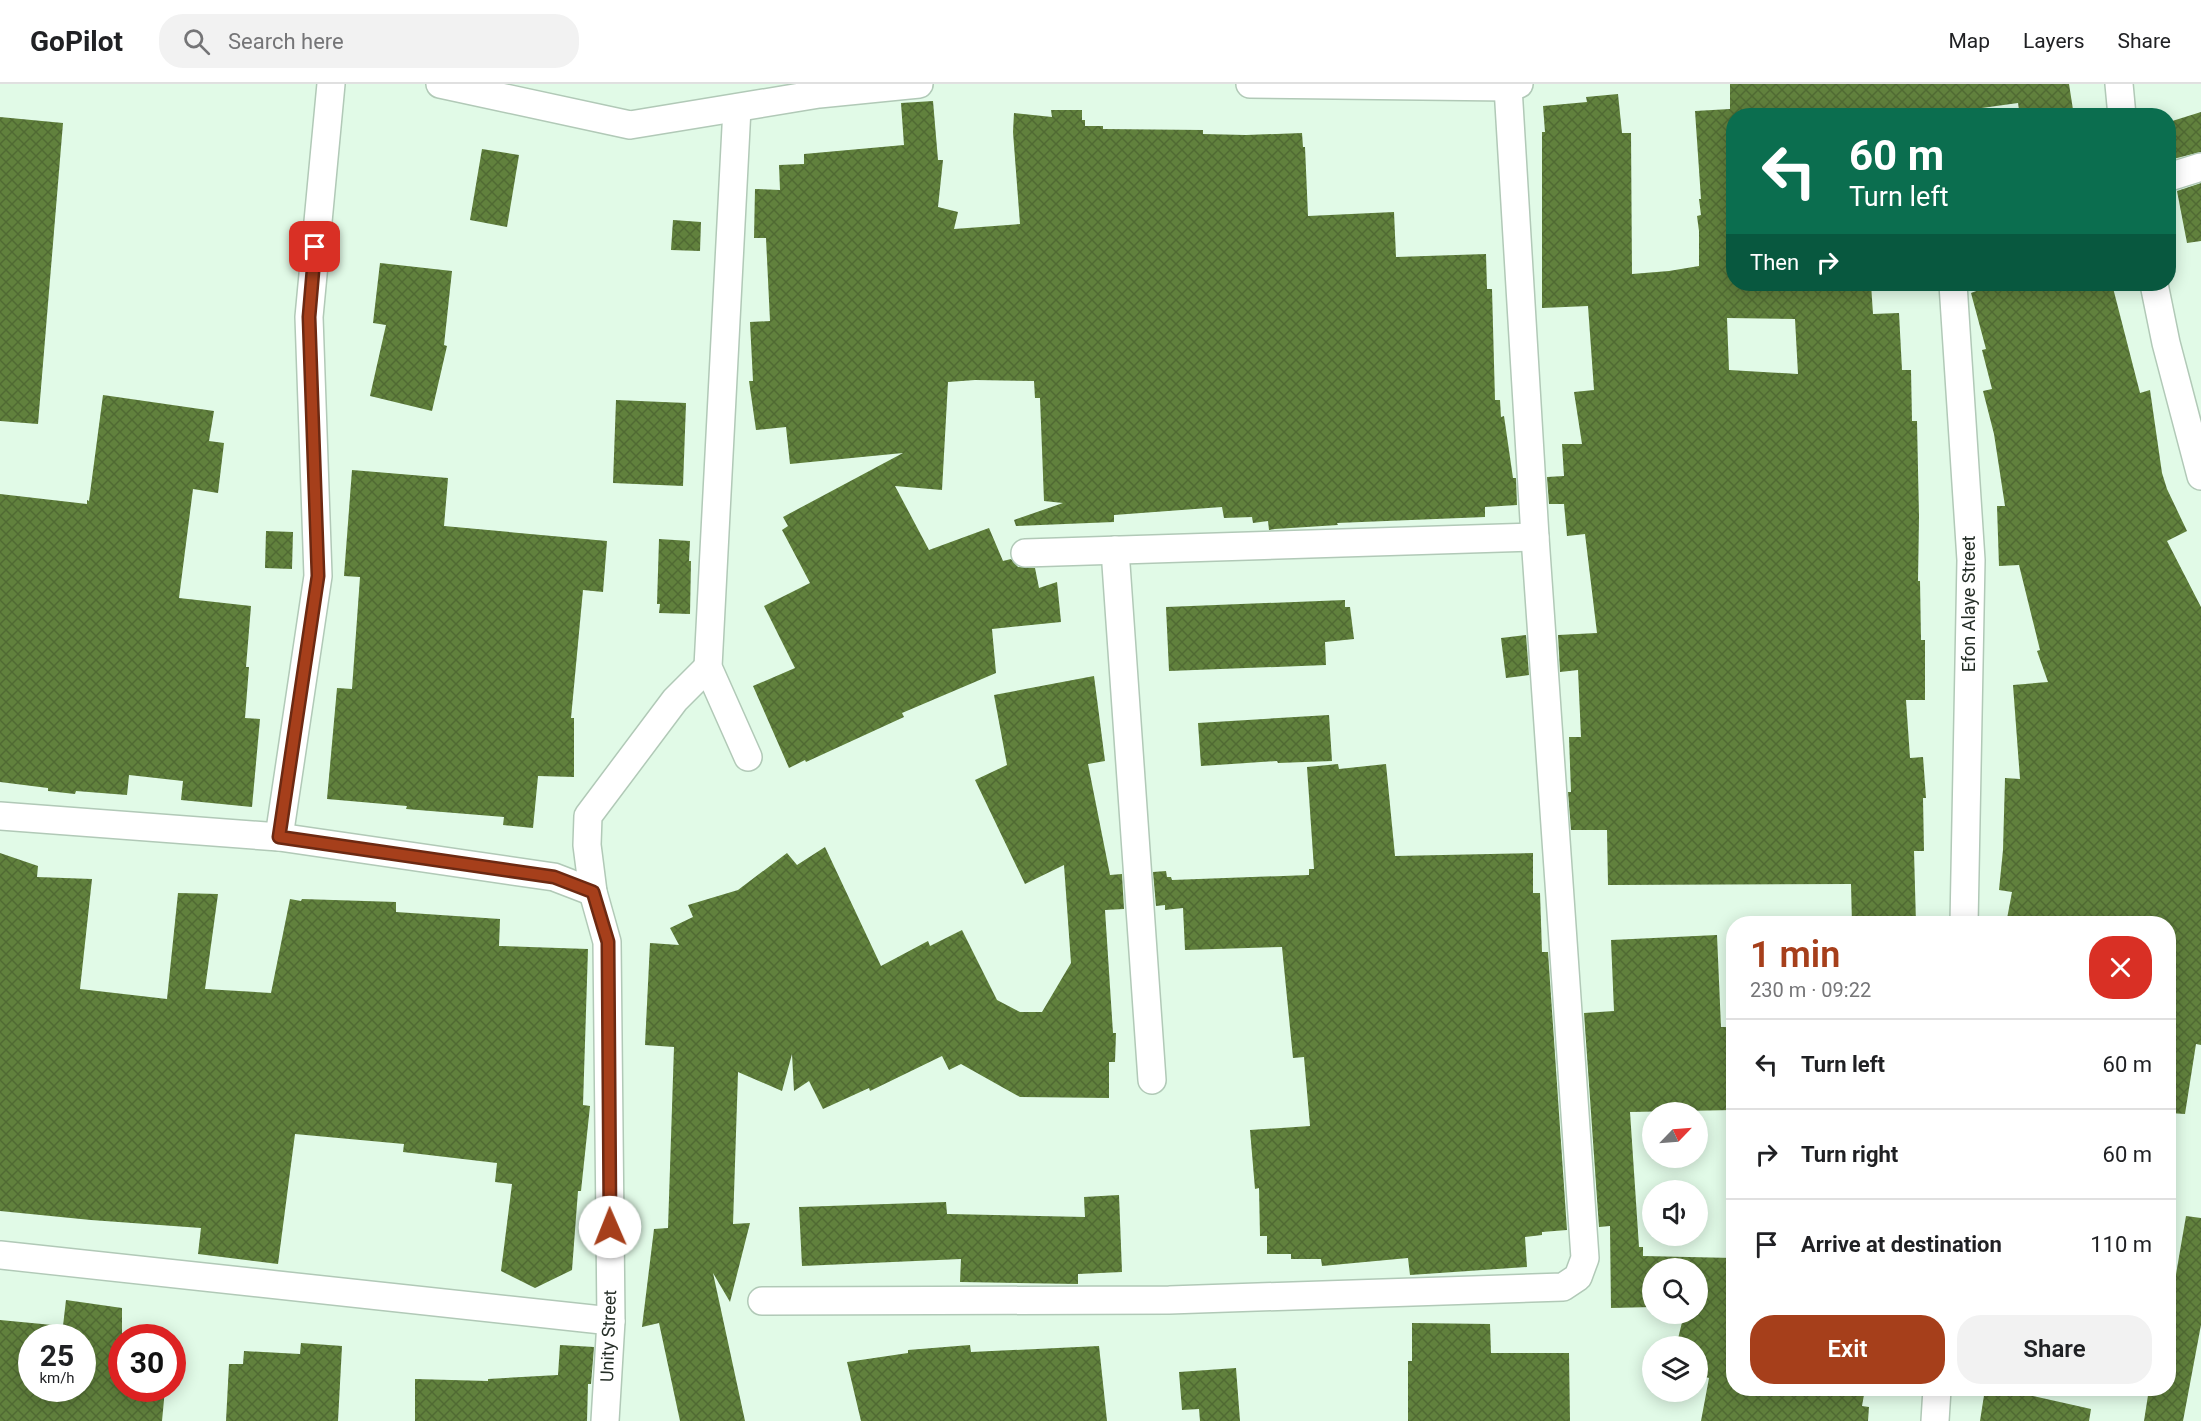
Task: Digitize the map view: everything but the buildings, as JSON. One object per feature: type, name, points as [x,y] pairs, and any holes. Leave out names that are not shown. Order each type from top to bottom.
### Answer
[{"type":"street","points":[[279,837],[318,576],[309,317],[331,84]]},
{"type":"street","points":[[440,84],[630,125],[819,94],[919,84]]},
{"type":"street","points":[[762,1301],[1169,1300],[1563,1287],[1578,1277],[1585,1258],[1535,537],[1514,86],[1250,84]]},
{"type":"street","points":[[2119,84],[2121,108]]},
{"type":"street","points":[[737,108],[708,667],[748,757]]},
{"type":"street","points":[[2176,175],[2201,167]]},
{"type":"street","name":"Efon Alaye Street","points":[[1953,291],[1971,560],[1964,916]]},
{"type":"street","points":[[2155,291],[2166,343],[2201,476]]},
{"type":"street","points":[[1025,553],[1535,537]]},
{"type":"street","points":[[1115,550],[1152,1080]]},
{"type":"street","name":"Unity Street","points":[[604,1421],[611,1322],[608,942],[593,892],[587,845],[588,816],[675,700],[708,667]]},
{"type":"street","points":[[0,816],[279,837],[554,877],[593,892]]},
{"type":"street","points":[[0,1255],[611,1322]]},
{"type":"street","points":[[1935,1421],[1937,1396]]},
{"type":"route","points":[[315,247],[309,317],[318,576],[279,837],[554,877],[593,892],[608,942],[610,1227]]}]
